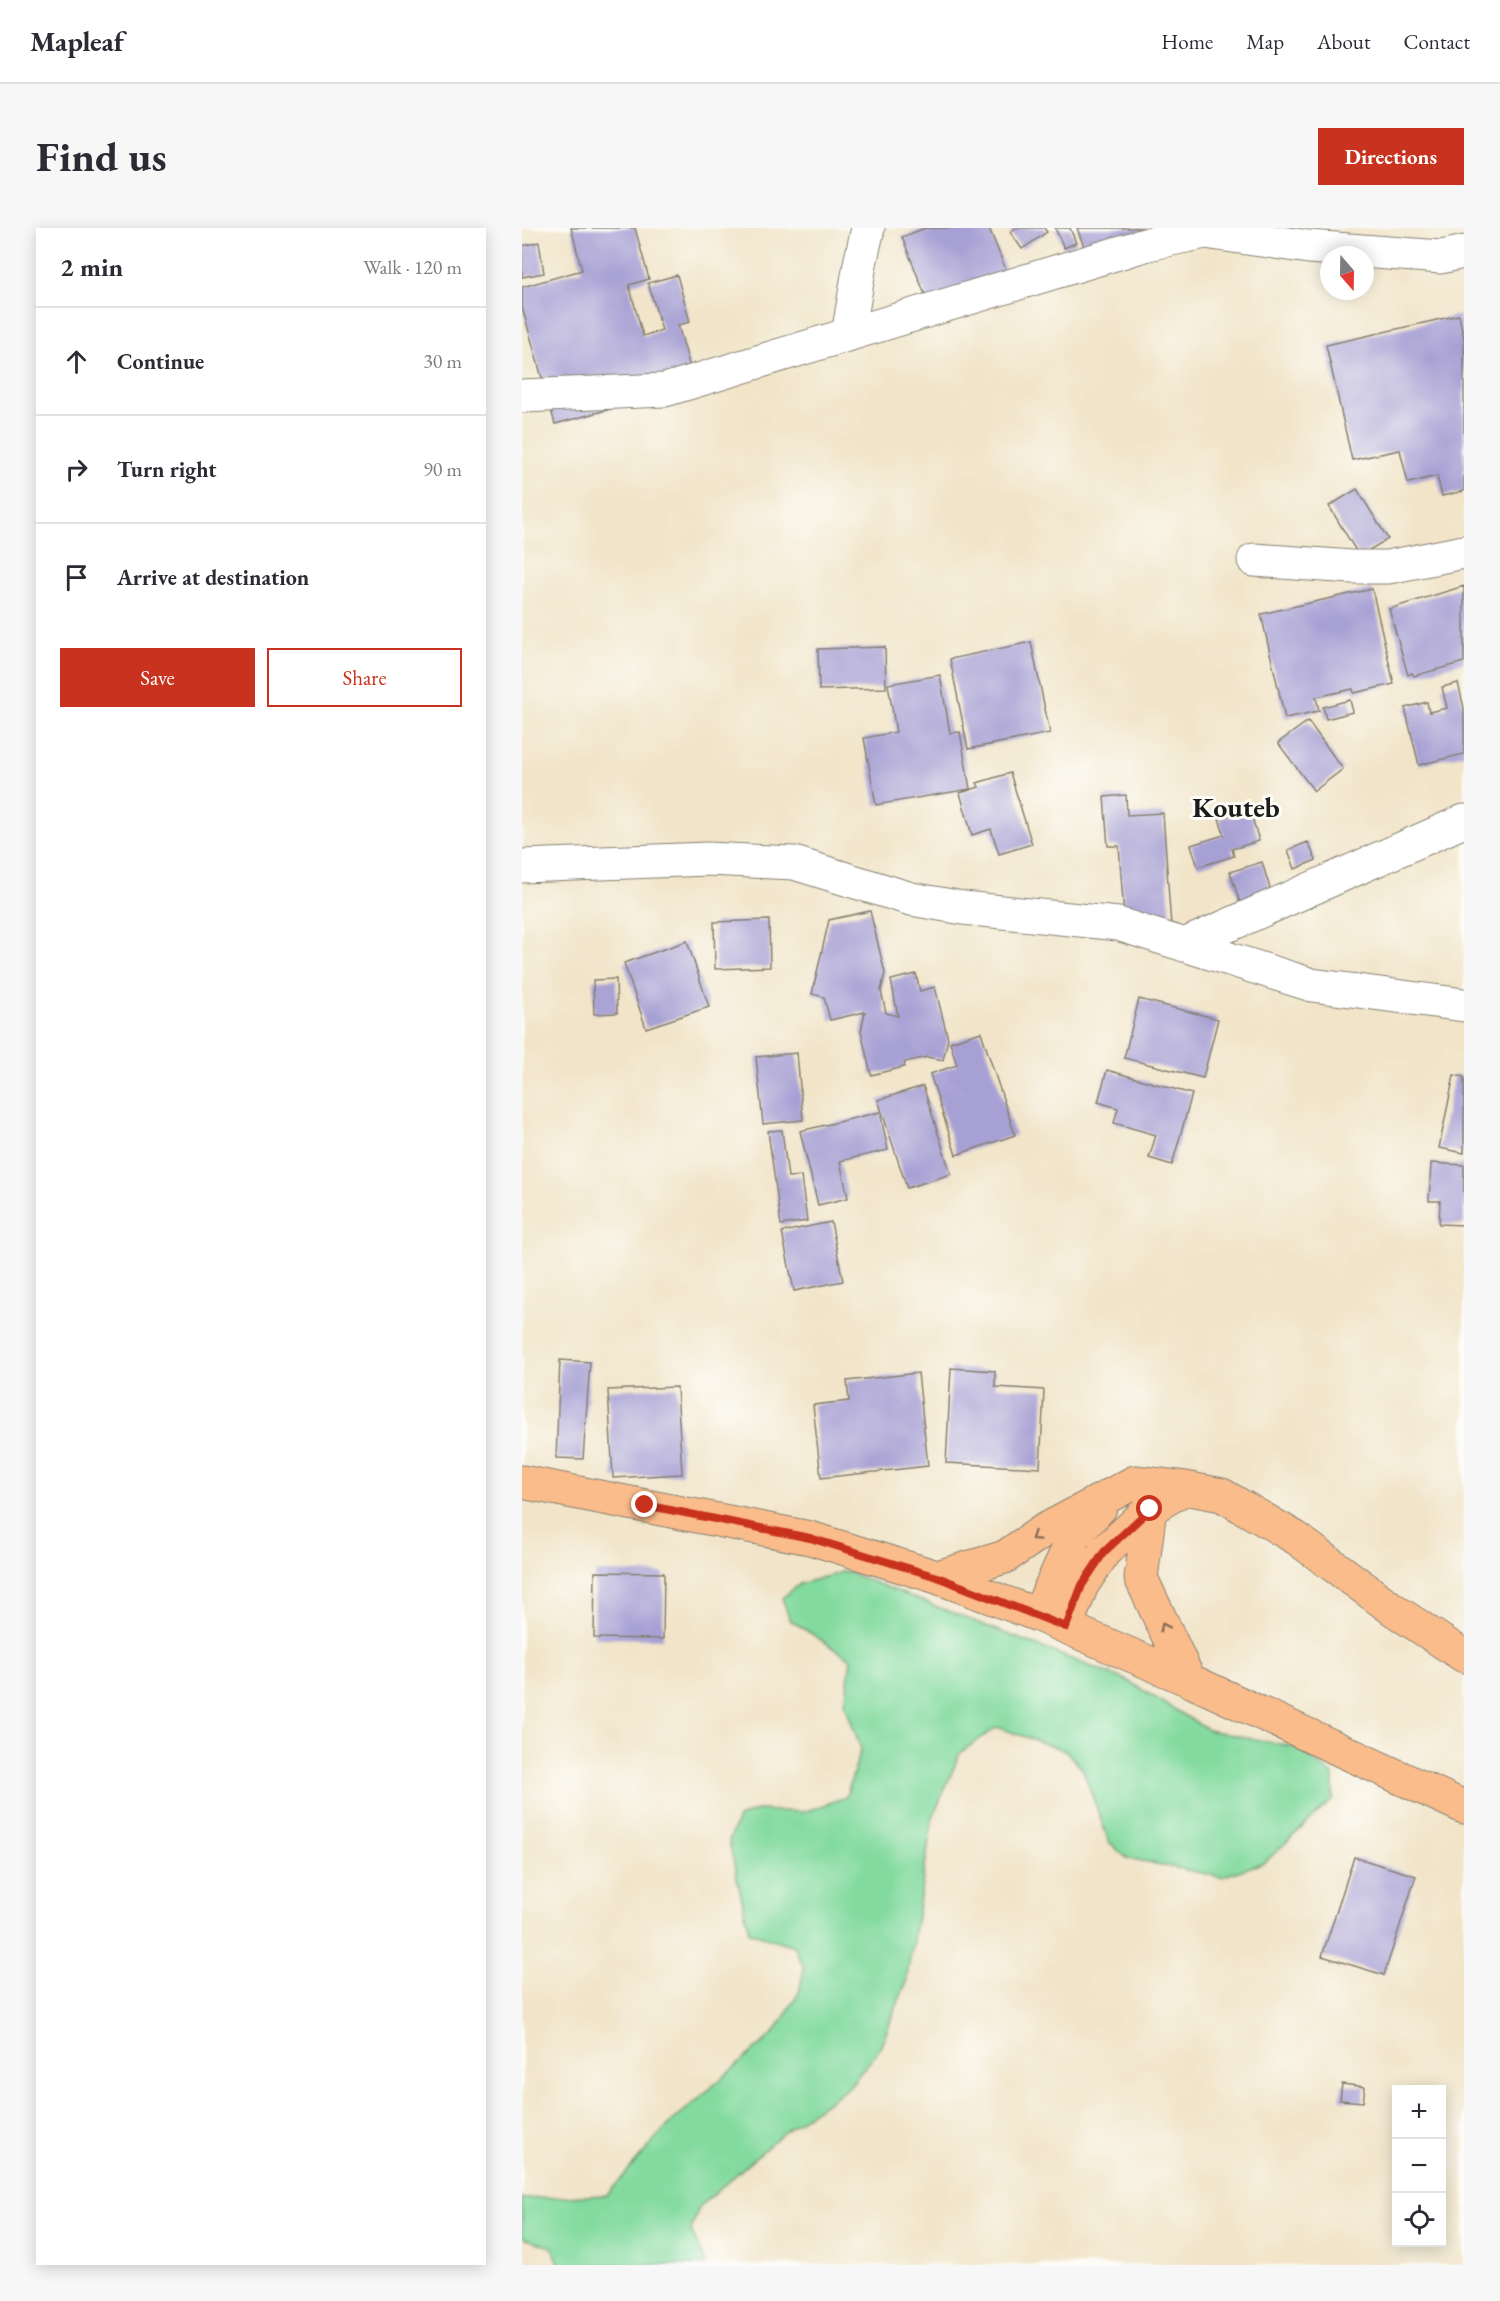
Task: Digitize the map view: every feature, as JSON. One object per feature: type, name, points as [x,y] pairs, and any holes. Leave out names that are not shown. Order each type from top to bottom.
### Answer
[{"type":"main road","points":[[522,1482],[810,1538],[937,1577],[1052,1621],[1189,1680],[1464,1806]]},
{"type":"main road","points":[[937,1577],[1005,1557],[1043,1532],[1135,1482],[1185,1488],[1222,1495],[1296,1538],[1394,1610],[1464,1656]]},
{"type":"main road","points":[[1052,1621],[1082,1585],[1104,1552],[1150,1509],[1185,1488]]},
{"type":"main road","points":[[1052,1621],[1074,1536],[1113,1493]]},
{"type":"main road","points":[[1150,1509],[1141,1578],[1189,1680]]},
{"type":"street","points":[[848,334],[868,228]]},
{"type":"street","points":[[522,396],[665,390],[1148,244],[1206,232],[1310,247],[1419,256],[1441,257],[1464,252]]},
{"type":"street","points":[[1254,560],[1352,567],[1388,567],[1464,552]]},
{"type":"street","points":[[1184,945],[1464,821]]},
{"type":"street","points":[[522,866],[708,859],[794,862],[912,899],[963,908],[1118,924],[1312,985],[1464,1005]]},
{"type":"green space","points":[[845,1571],[1128,1681],[1208,1730],[1295,1747],[1333,1775],[1333,1799],[1265,1862],[1221,1877],[1127,1858],[1109,1842],[1083,1770],[1066,1751],[997,1727],[960,1753],[933,1817],[906,1983],[879,2050],[848,2088],[790,2127],[699,2207],[691,2230],[706,2265],[560,2265],[552,2247],[522,2238],[522,2199],[607,2195],[668,2125],[774,2033],[799,1993],[804,1968],[794,1946],[749,1932],[729,1841],[738,1818],[757,1810],[804,1812],[846,1797],[861,1749],[845,1704],[851,1659],[790,1620],[782,1598],[800,1584]]},
{"type":"building","points":[[571,228],[635,228],[649,279],[629,285],[643,336],[662,330],[648,283],[677,275],[690,322],[678,325],[697,392],[651,398],[555,424],[522,307],[522,287],[582,270]]},
{"type":"building","points":[[925,228],[989,228],[1010,280],[932,312],[902,237]]},
{"type":"building","points":[[1016,228],[1044,228],[1047,232],[1022,249],[1010,232]]},
{"type":"building","points":[[1055,228],[1070,228],[1076,243],[1064,248]]},
{"type":"building","points":[[1077,228],[1147,228],[1087,255]]},
{"type":"building","points":[[539,242],[544,273],[522,277],[522,246]]},
{"type":"building","points":[[1459,315],[1464,339],[1464,491],[1442,496],[1437,476],[1408,483],[1400,450],[1352,460],[1326,345]]},
{"type":"building","points":[[1357,489],[1388,539],[1359,556],[1329,506]]},
{"type":"building","points":[[1464,586],[1464,662],[1414,676],[1412,673],[1408,675],[1389,609]]},
{"type":"building","points":[[1372,589],[1394,684],[1354,693],[1353,689],[1316,697],[1319,711],[1285,718],[1261,614]]},
{"type":"building","points":[[1031,642],[1050,733],[968,749],[950,659]]},
{"type":"building","points":[[885,647],[886,688],[819,690],[818,649]]},
{"type":"building","points":[[940,675],[950,733],[960,732],[970,789],[876,805],[864,738],[896,732],[888,684]]},
{"type":"building","points":[[1458,683],[1464,708],[1464,754],[1419,765],[1405,708],[1427,702],[1429,712],[1447,708],[1442,687]]},
{"type":"building","points":[[1350,700],[1353,712],[1326,719],[1323,707]]},
{"type":"building","points":[[1308,721],[1343,769],[1314,791],[1278,743]]},
{"type":"building","points":[[1010,773],[1032,844],[999,854],[991,829],[972,835],[960,793],[979,787],[977,783]]},
{"type":"building","points":[[1126,795],[1127,815],[1163,813],[1171,926],[1125,930],[1119,846],[1108,846],[1104,797]]},
{"type":"building","points":[[1250,810],[1259,841],[1232,849],[1234,856],[1198,867],[1191,845],[1224,835],[1219,818]]},
{"type":"building","points":[[1308,842],[1316,860],[1295,869],[1288,850]]},
{"type":"building","points":[[1262,862],[1274,902],[1243,912],[1230,872]]},
{"type":"building","points":[[870,911],[885,973],[881,991],[886,1013],[898,1016],[891,980],[916,974],[920,991],[935,987],[948,1039],[943,1060],[927,1057],[905,1062],[904,1067],[871,1075],[861,1031],[865,1012],[830,1020],[824,997],[812,994],[829,920]]},
{"type":"building","points":[[769,920],[770,967],[715,969],[714,922]]},
{"type":"building","points":[[687,941],[709,1007],[646,1028],[624,963]]},
{"type":"building","points":[[616,979],[617,1013],[594,1014],[593,980]]},
{"type":"building","points":[[1139,999],[1218,1019],[1203,1078],[1124,1058]]},
{"type":"building","points":[[981,1032],[1015,1135],[956,1155],[930,1074],[957,1065],[950,1042]]},
{"type":"building","points":[[797,1053],[803,1120],[763,1124],[756,1057]]},
{"type":"building","points":[[1107,1070],[1192,1094],[1172,1165],[1149,1158],[1156,1135],[1114,1123],[1118,1108],[1098,1102]]},
{"type":"building","points":[[1454,1075],[1464,1077],[1464,1153],[1439,1148]]},
{"type":"building","points":[[923,1086],[951,1174],[907,1188],[878,1100]]},
{"type":"building","points":[[880,1112],[888,1150],[840,1161],[848,1198],[818,1205],[800,1131]]},
{"type":"building","points":[[782,1130],[788,1177],[801,1176],[807,1221],[781,1225],[768,1131]]},
{"type":"building","points":[[1431,1163],[1464,1165],[1464,1225],[1439,1224],[1440,1201],[1429,1201]]},
{"type":"building","points":[[831,1222],[843,1281],[794,1291],[782,1232]]},
{"type":"building","points":[[560,1360],[590,1362],[583,1459],[556,1458]]},
{"type":"building","points":[[951,1368],[995,1371],[995,1387],[1044,1390],[1040,1468],[946,1463]]},
{"type":"building","points":[[918,1373],[928,1466],[821,1478],[813,1405],[849,1401],[847,1381]]},
{"type":"building","points":[[677,1387],[682,1474],[613,1478],[608,1390]]},
{"type":"building","points":[[595,1572],[664,1573],[663,1639],[594,1638]]},
{"type":"building","points":[[1354,1857],[1416,1876],[1384,1975],[1322,1956]]},
{"type":"building","points":[[1342,2084],[1365,2087],[1363,2102],[1340,2100]]},
{"type":"district","name":"Kouteb","points":[[1236,807]]},
{"type":"route","points":[[645,1505],[810,1538],[937,1577],[1066,1627],[1082,1585],[1104,1552],[1150,1509]]}]
